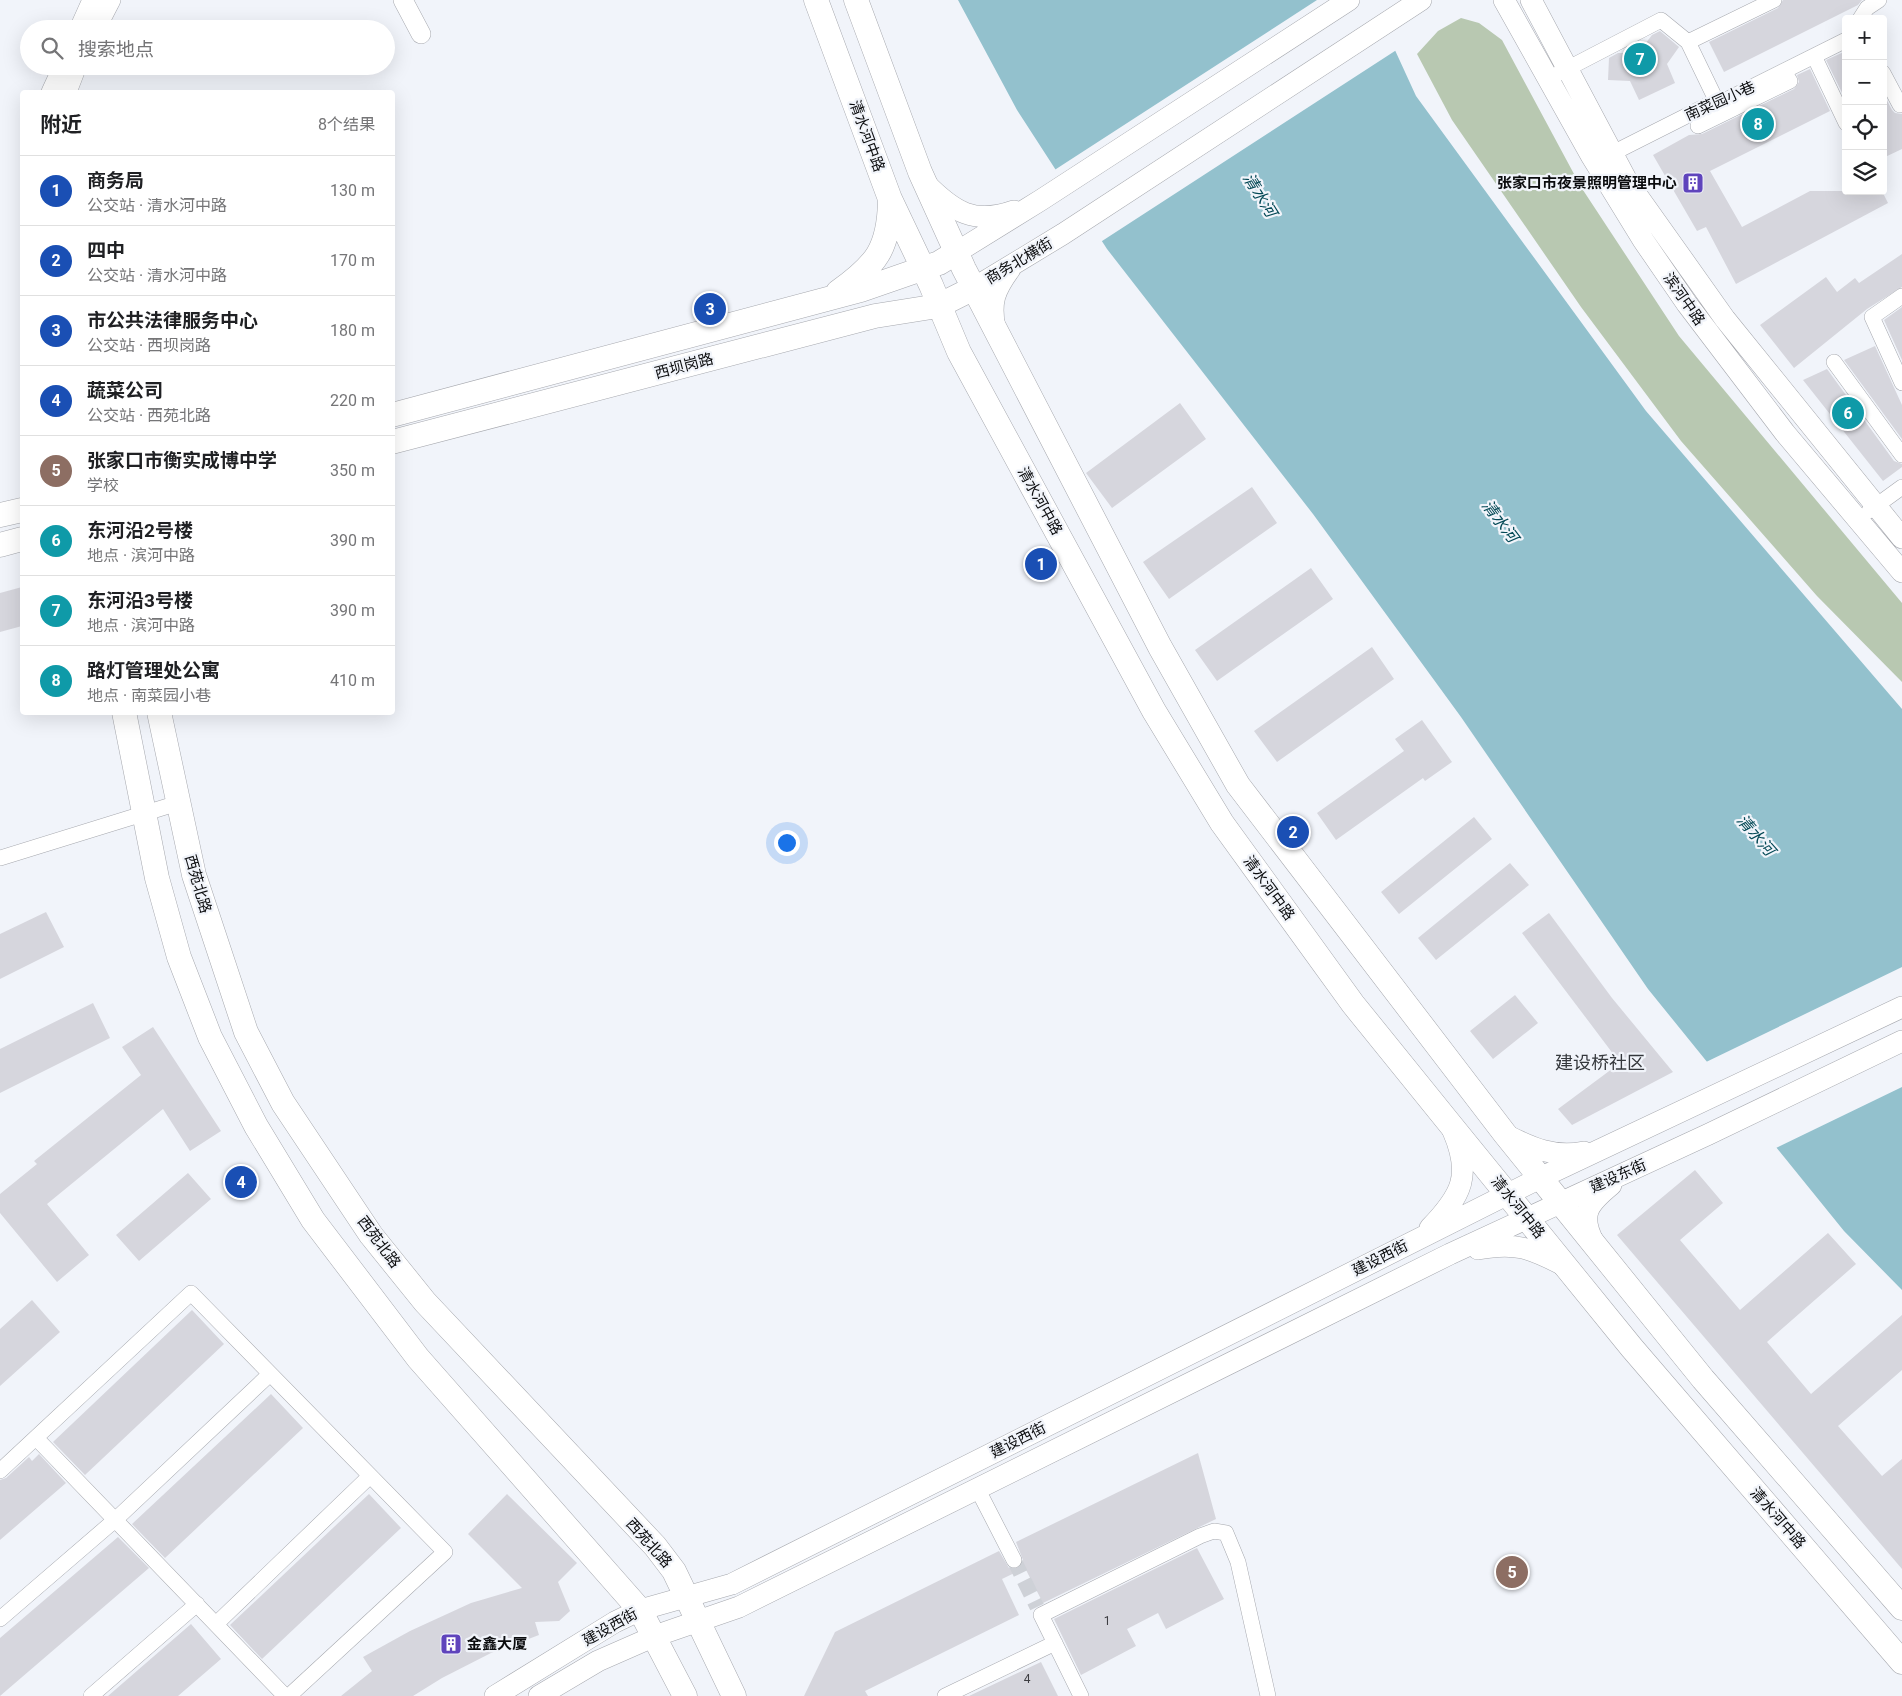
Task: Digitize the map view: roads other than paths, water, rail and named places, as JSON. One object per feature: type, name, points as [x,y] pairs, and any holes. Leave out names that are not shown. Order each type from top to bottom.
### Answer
[{"type":"main road","name":"清水河中路","points":[[816,0],[890,199],[948,279],[996,334],[1160,648],[1238,785],[1505,1134],[1596,1248],[1702,1379],[1902,1608]]},
{"type":"main road","name":"清水河中路","points":[[856,0],[924,182],[948,279],[959,352],[1154,711],[1222,823],[1353,1004],[1450,1124],[1632,1348],[1902,1662]]},
{"type":"main road","points":[[948,279],[1039,202],[1349,0]]},
{"type":"main road","name":"滨河中路","points":[[1504,0],[1557,74],[1604,158],[1643,240],[1687,304],[1785,433],[1902,572]]},
{"type":"main road","name":"滨河中路","points":[[1531,0],[1557,74]]},
{"type":"main road","name":"商务北横街","points":[[948,279],[1012,265],[1063,234],[1418,2]]},
{"type":"main road","name":"滨河中路","points":[[1604,158],[1627,181],[1725,319],[1902,538]]},
{"type":"main road","points":[[924,182],[956,210],[976,217],[996,217],[1039,202]]},
{"type":"main road","points":[[827,299],[855,279],[879,255],[890,222],[890,199]]},
{"type":"main road","points":[[996,334],[992,310],[994,298],[1012,265]]},
{"type":"main road","name":"西坝岗路","points":[[395,414],[827,299],[948,279]]},
{"type":"main road","name":"西坝岗路","points":[[395,441],[875,316],[948,279]]},
{"type":"main road","points":[[875,316],[911,318],[935,327],[945,334],[959,352]]},
{"type":"main road","points":[[0,515],[20,510]]},
{"type":"main road","points":[[0,545],[20,540]]},
{"type":"main road","points":[[125,715],[157,878],[179,957],[210,1037],[256,1126],[313,1220],[418,1358],[640,1610],[685,1696]]},
{"type":"main road","name":"西苑北路","points":[[160,715],[194,875],[246,1032],[282,1103],[371,1235],[425,1302],[655,1546],[674,1571],[734,1696]]},
{"type":"main road","name":"建设东街","points":[[1540,1178],[1902,1007]]},
{"type":"main road","name":"建设东街","points":[[1527,1218],[1902,1041]]},
{"type":"main road","points":[[1419,1238],[1446,1212],[1457,1196],[1462,1176],[1463,1154],[1450,1124]]},
{"type":"main road","points":[[1505,1134],[1533,1149],[1553,1154],[1576,1154],[1606,1148]]},
{"type":"main road","points":[[1596,1248],[1586,1229],[1586,1213],[1594,1200],[1627,1172]]},
{"type":"main road","name":"建设西街","points":[[495,1696],[615,1622],[640,1610],[732,1584],[1540,1178]]},
{"type":"main road","name":"建设西街","points":[[539,1696],[598,1660],[655,1636],[739,1607],[1450,1254],[1527,1218]]},
{"type":"main road","points":[[1450,1254],[1502,1244],[1538,1252],[1566,1267]]},
{"type":"street","points":[[83,20],[92,0]]},
{"type":"street","points":[[101,20],[111,0]]},
{"type":"street","points":[[403,0],[421,34]]},
{"type":"street","points":[[1688,42],[1774,0]]},
{"type":"street","points":[[1863,15],[1867,8],[1878,0]]},
{"type":"street","points":[[1557,74],[1661,20],[1688,42],[1717,102]]},
{"type":"street","name":"南菜园小巷","points":[[1604,158],[1842,42]]},
{"type":"street","points":[[1814,56],[1842,115]]},
{"type":"street","points":[[1698,126],[1790,81],[1784,71]]},
{"type":"street","points":[[52,90],[59,75]]},
{"type":"street","points":[[68,90],[74,75]]},
{"type":"street","points":[[1887,80],[1900,105],[1902,104]]},
{"type":"street","points":[[1902,296],[1872,317],[1902,383]]},
{"type":"street","points":[[1834,362],[1902,455]]},
{"type":"street","points":[[1858,520],[1902,487]]},
{"type":"street","points":[[0,858],[178,802]]},
{"type":"street","points":[[0,1472],[191,1293],[445,1552],[281,1694],[37,1439]]},
{"type":"street","points":[[0,1619],[114,1520],[270,1374]]},
{"type":"street","points":[[216,1624],[370,1476]]},
{"type":"street","points":[[977,1488],[1014,1560]]},
{"type":"street","points":[[1081,1696],[1039,1611],[1214,1531],[1226,1533],[1238,1562],[1268,1696]]},
{"type":"street","points":[[91,1696],[196,1604]]},
{"type":"street","points":[[945,1696],[1055,1643]]},
{"type":"water","name":"清水河","points":[[958,0],[1372,0],[1416,96],[1646,411],[1902,709],[1902,1290],[1844,1231],[1648,989],[1461,717],[1313,514],[1107,249],[1017,110]]},
{"type":"tunnel","points":[[1014,1560],[1037,1607]]},
{"type":"place","name":"东河沿3号楼","points":[[1640,59]]},
{"type":"place","name":"路灯管理处公寓","points":[[1758,124]]},
{"type":"place","name":"张家口市夜景照明管理中心","points":[[1693,183]]},
{"type":"place","name":"市公共法律服务中心","points":[[710,309]]},
{"type":"place","name":"东河沿2号楼","points":[[1848,413]]},
{"type":"place","name":"商务局","points":[[1041,564]]},
{"type":"place","name":"四中","points":[[1293,832]]},
{"type":"place","name":"蔬菜公司","points":[[241,1182]]},
{"type":"place","name":"张家口市衡实成博中学","points":[[1512,1572]]},
{"type":"place","name":"金鑫大厦","points":[[451,1644]]},
{"type":"district","name":"建设桥社区","points":[[1600,1062]]}]
